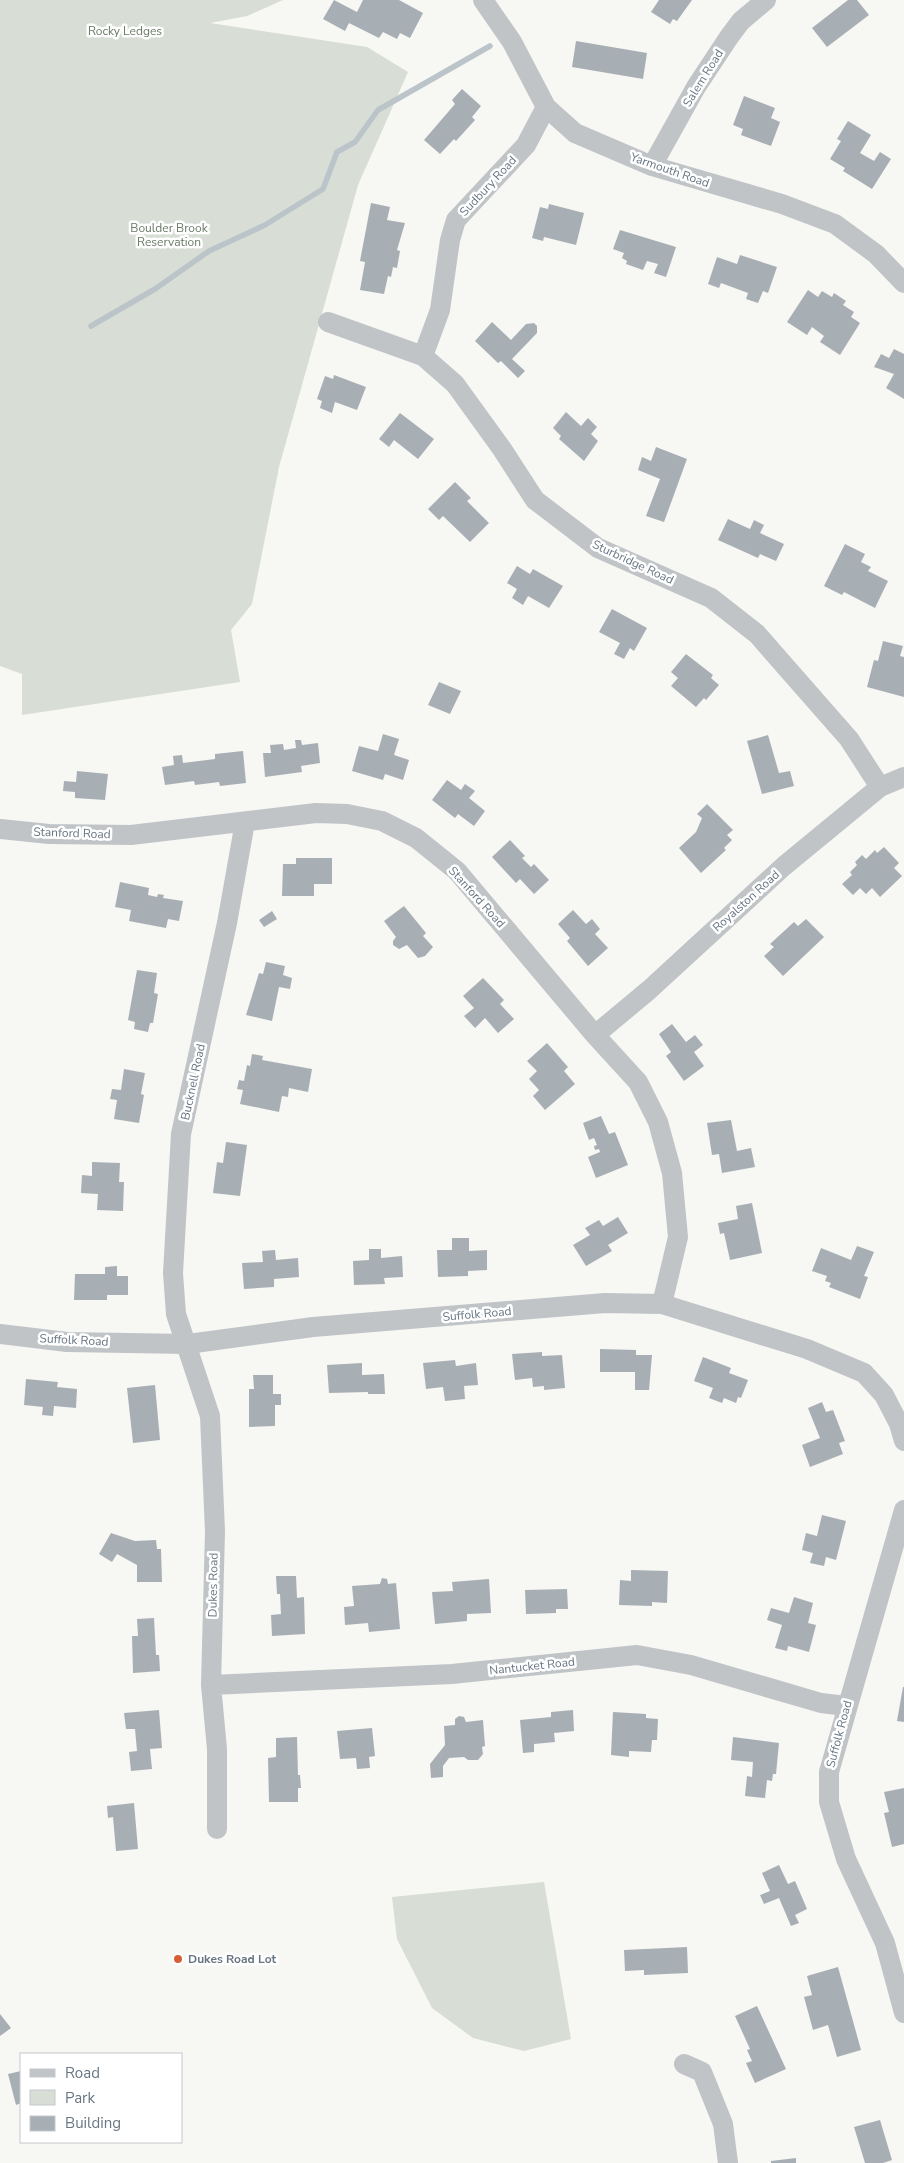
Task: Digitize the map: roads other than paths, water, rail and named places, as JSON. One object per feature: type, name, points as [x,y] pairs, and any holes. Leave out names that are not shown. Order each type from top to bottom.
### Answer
[{"type":"street","name":"Yarmouth Road","points":[[483,0],[512,42],[546,107],[574,133],[652,166],[782,204],[834,224],[876,254],[904,283]]},
{"type":"street","name":"Salem Road","points":[[652,166],[696,87],[729,36],[742,21],[766,0]]},
{"type":"street","name":"Sudbury Road","points":[[423,356],[440,310],[450,240],[456,220],[526,145],[546,107]]},
{"type":"street","name":"Sturbridge Road","points":[[328,322],[423,356],[455,384],[502,449],[535,500],[598,548],[711,598],[757,634],[849,739],[880,787]]},
{"type":"street","name":"Royalston Road","points":[[595,1035],[649,990],[784,866],[880,787],[904,777]]},
{"type":"street","name":"Stanford Road","points":[[0,829],[49,834],[131,835],[316,813],[347,814],[382,821],[416,838],[457,871],[595,1035],[638,1082],[658,1122],[672,1173],[678,1237],[662,1304]]},
{"type":"street","name":"Bucknell Road","points":[[188,1344],[176,1314],[173,1273],[182,1134],[227,923],[245,822]]},
{"type":"street","name":"Suffolk Road","points":[[0,1334],[67,1342],[188,1344],[313,1327],[605,1303],[662,1304],[807,1349],[864,1373],[884,1395],[899,1424],[904,1441]]},
{"type":"street","name":"Dukes Road","points":[[188,1344],[210,1416],[215,1531],[211,1685],[217,1749],[217,1829]]},
{"type":"street","name":"Suffolk Road","points":[[904,1510],[846,1706],[829,1772],[829,1802],[846,1859],[885,1943],[904,2013]]},
{"type":"street","name":"Nantucket Road","points":[[211,1685],[452,1674],[637,1655],[691,1665],[821,1703],[846,1706]]},
{"type":"street","points":[[684,2064],[702,2072],[723,2124],[728,2163]]},
{"type":"waterway","points":[[91,326],[155,289],[209,251],[265,225],[323,189],[337,152],[355,142],[378,110],[490,46]]},
{"type":"place","name":"Dukes Road Lot","points":[[178,1959]]},
{"type":"park label","name":"Rocky Ledges","points":[[125,31]]},
{"type":"park label","name":"Boulder Brook Reservation","points":[[169,235]]}]
